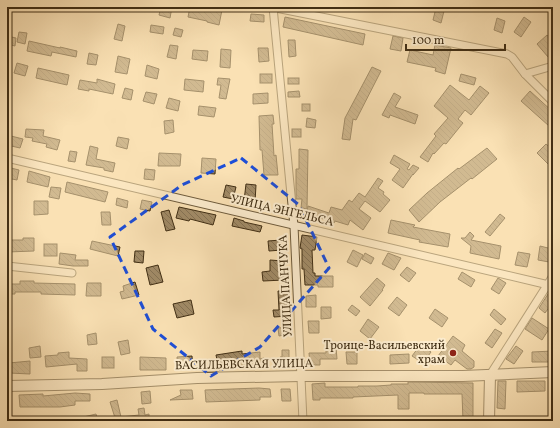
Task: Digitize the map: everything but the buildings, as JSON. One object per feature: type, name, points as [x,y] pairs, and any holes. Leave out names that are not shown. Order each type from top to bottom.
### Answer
[{"type":"main road","name":"ВАСИЛЬЕВСКАЯ УЛИЦА","points":[[7,386],[102,384],[196,378],[553,372]]},
{"type":"main road","points":[[489,421],[490,374]]},
{"type":"street","points":[[272,7],[507,54],[512,57],[525,74],[553,102]]},
{"type":"street","name":"УЛИЦА ПАНЧУКА","points":[[272,7],[294,226],[303,421]]},
{"type":"street","points":[[525,74],[553,66]]},
{"type":"street","name":"УЛИЦА ЭНГЕЛЬСА","points":[[7,158],[550,285]]},
{"type":"street","points":[[7,266],[72,273]]},
{"type":"street","points":[[490,374],[550,285],[553,276]]},
{"type":"highlighted area","points":[[241,158],[299,205],[329,268],[260,347],[211,376],[153,329],[110,237],[182,185]]},
{"type":"place","name":"Троице-Васильевский храм","points":[[453,353]]}]
